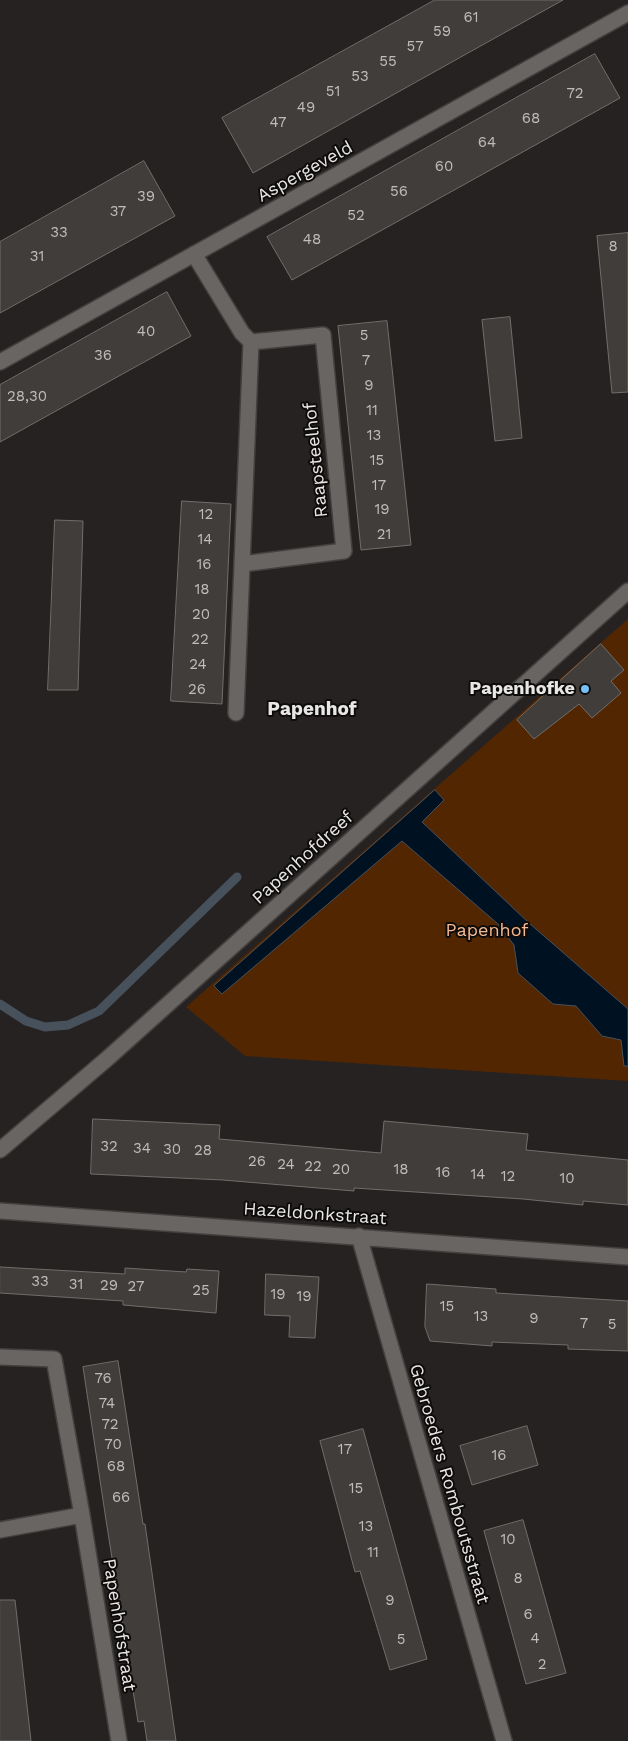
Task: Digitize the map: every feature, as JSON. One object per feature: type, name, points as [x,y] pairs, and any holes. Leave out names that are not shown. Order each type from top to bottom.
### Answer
[{"type":"street","name":"Aspergeveld","points":[[0,362],[628,13]]},
{"type":"street","points":[[194,254],[242,334],[251,342],[236,713]]},
{"type":"street","name":"Raapsteelhof","points":[[242,564],[344,551],[323,335],[251,342]]},
{"type":"street","name":"Papenhofdreef","points":[[0,1150],[108,1058],[628,591]]},
{"type":"street","name":"Hazeldonkstraat","points":[[0,1211],[628,1257]]},
{"type":"street","name":"Gebroeders Romboutsstraat","points":[[359,1236],[504,1741]]},
{"type":"street","name":"Papenhofstraat","points":[[0,1357],[54,1359],[119,1741]]},
{"type":"street","points":[[0,1530],[82,1515]]},
{"type":"green space","name":"Papenhof","points":[[628,619],[628,1081],[245,1056],[186,1007]]},
{"type":"water","points":[[435,790],[444,800],[422,822],[529,923],[628,1009],[628,1066],[624,1066],[621,1040],[602,1036],[576,1006],[553,1004],[518,973],[514,945],[498,924],[402,841],[222,994],[214,986]]},
{"type":"building","points":[[435,0],[563,0],[253,173],[222,118]]},
{"type":"building","points":[[595,54],[620,98],[292,280],[267,237]]},
{"type":"building","points":[[144,161],[175,216],[0,313],[0,242]]},
{"type":"building","points":[[628,233],[628,392],[612,393],[597,236]]},
{"type":"building","points":[[167,292],[191,336],[0,442],[0,385]]},
{"type":"building","points":[[510,317],[522,438],[495,441],[482,320]]},
{"type":"building","points":[[387,321],[411,545],[361,550],[338,326]]},
{"type":"building","points":[[182,501],[231,504],[222,704],[171,701]]},
{"type":"building","points":[[55,520],[83,521],[78,690],[48,690]]},
{"type":"building","name":"Papenhofke","points":[[601,644],[624,670],[611,681],[621,693],[592,718],[579,704],[534,739],[517,720]]},
{"type":"building","points":[[93,1119],[220,1125],[219,1139],[381,1153],[384,1121],[528,1134],[526,1150],[628,1160],[628,1205],[583,1201],[583,1205],[523,1199],[354,1188],[354,1191],[223,1180],[91,1174]]},
{"type":"building","points":[[0,1267],[125,1274],[125,1268],[186,1272],[187,1269],[219,1271],[216,1313],[123,1305],[123,1301],[0,1293]]},
{"type":"building","points":[[266,1274],[319,1277],[315,1338],[289,1337],[290,1316],[265,1315]]},
{"type":"building","points":[[427,1284],[496,1289],[496,1293],[628,1301],[628,1351],[568,1349],[568,1345],[492,1342],[492,1346],[430,1341],[425,1327]]},
{"type":"building","points":[[118,1361],[143,1524],[145,1524],[176,1741],[147,1741],[144,1721],[138,1722],[106,1520],[83,1367]]},
{"type":"building","points":[[527,1426],[538,1465],[472,1485],[460,1446]]},
{"type":"building","points":[[363,1429],[427,1659],[390,1670],[360,1571],[355,1572],[320,1441]]},
{"type":"building","points":[[523,1520],[566,1673],[526,1684],[484,1531]]},
{"type":"building","points":[[0,1600],[15,1600],[31,1741],[0,1741]]},
{"type":"waterway","points":[[0,1004],[26,1021],[45,1027],[68,1025],[99,1011],[237,877]]},
{"type":"place","name":"Papenhofke","points":[[585,689]]},
{"type":"district","name":"Papenhof","points":[[312,709]]}]
